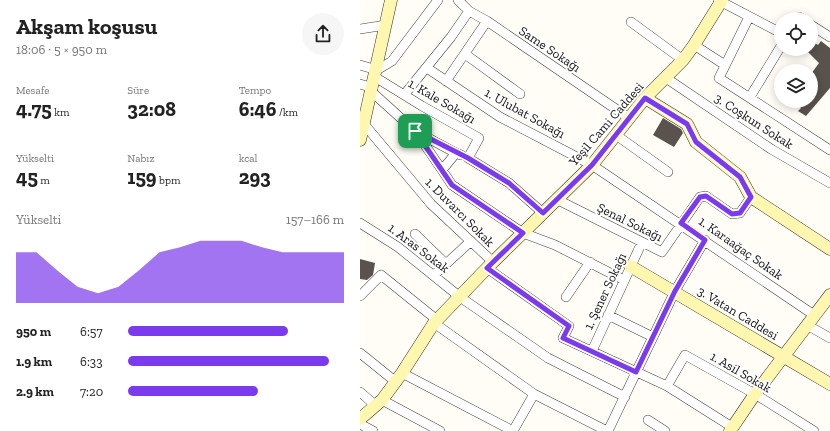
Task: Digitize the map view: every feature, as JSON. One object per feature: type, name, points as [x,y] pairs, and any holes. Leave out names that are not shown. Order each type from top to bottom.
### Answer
[{"type":"main road","points":[[360,139],[374,82],[391,0]]},
{"type":"main road","name":"Yeşil Cami Caddesi","points":[[360,419],[378,403],[399,377],[435,321],[556,199],[592,165],[645,98],[683,60],[694,45],[720,1]]},
{"type":"main road","points":[[645,98],[687,124],[696,142],[740,177],[751,197],[830,249]]},
{"type":"main road","name":"3. Vatan Caddesi","points":[[630,266],[675,291],[830,384]]},
{"type":"main road","points":[[731,429],[754,394],[830,295]]},
{"type":"street","points":[[360,84],[374,82],[392,61],[438,0]]},
{"type":"street","name":"Same Sokağı","points":[[459,1],[469,11],[487,21],[629,118]]},
{"type":"street","points":[[720,1],[774,30]]},
{"type":"street","points":[[404,95],[427,68],[469,11]]},
{"type":"street","points":[[749,17],[719,78],[830,150]]},
{"type":"street","points":[[446,81],[487,21]]},
{"type":"street","points":[[631,22],[683,60]]},
{"type":"street","points":[[360,29],[386,25]]},
{"type":"street","points":[[818,29],[830,37]]},
{"type":"street","points":[[694,45],[725,65]]},
{"type":"street","points":[[465,54],[520,94]]},
{"type":"street","points":[[750,97],[775,56]]},
{"type":"street","points":[[360,65],[415,131],[452,185],[523,233],[555,245],[624,280]]},
{"type":"street","name":"1. Ulubat Sokağı","points":[[427,68],[500,117],[592,165]]},
{"type":"street","name":"3. Coşkun Sokak","points":[[666,78],[771,149],[830,183]]},
{"type":"street","name":"1. Kale Sokağı","points":[[374,82],[404,95],[479,138],[468,158]]},
{"type":"street","name":"1. Duvarcı Sokak","points":[[364,124],[431,204],[471,241],[490,265],[569,326],[563,338],[592,351]]},
{"type":"street","points":[[415,131],[468,158],[509,183],[543,213]]},
{"type":"street","points":[[616,135],[668,172]]},
{"type":"street","points":[[442,170],[456,153]]},
{"type":"street","name":"1. Karaağaç Sokak","points":[[592,165],[681,223],[814,315]]},
{"type":"street","points":[[681,223],[700,197],[706,196],[732,214],[740,213],[751,197]]},
{"type":"street","name":"Şenal Sokağı","points":[[556,199],[662,252],[681,223]]},
{"type":"street","name":"1. Aras Sokak","points":[[360,223],[398,247],[460,297],[548,358],[625,397]]},
{"type":"street","points":[[415,234],[446,264]]},
{"type":"street","points":[[360,296],[381,275],[435,321],[534,394],[608,431],[675,291],[705,240]]},
{"type":"street","points":[[434,275],[471,241]]},
{"type":"street","name":"1. Şener Sokağı","points":[[592,351],[642,242]]},
{"type":"street","points":[[566,297],[590,262]]},
{"type":"street","points":[[608,315],[653,336]]},
{"type":"street","points":[[806,325],[830,338]]},
{"type":"street","points":[[592,351],[667,386],[731,429]]},
{"type":"street","points":[[360,353],[399,377],[501,428],[513,431],[534,394]]},
{"type":"street","name":"1. Asil Sokak","points":[[667,386],[685,355],[754,394],[814,431]]},
{"type":"street","points":[[360,392],[378,403],[440,431]]},
{"type":"street","points":[[648,420],[665,431]]},
{"type":"street","points":[[360,424],[373,431]]},
{"type":"building","points":[[821,41],[830,48],[830,88],[818,102],[819,63],[812,56],[818,56],[818,45]]},
{"type":"building","points":[[801,108],[813,108],[806,116],[798,111]]},
{"type":"building","points":[[663,118],[681,129],[683,133],[674,147],[653,135]]},
{"type":"building","points":[[360,259],[375,263],[373,275],[367,280],[360,279]]},
{"type":"route","points":[[645,98],[687,124],[696,142],[740,177],[751,197],[740,213],[732,214],[706,196],[700,197],[681,223],[705,240],[675,291],[636,372],[563,338],[569,326],[487,268],[523,233],[452,185],[415,131],[468,158],[509,183],[543,213],[592,165],[645,98]]}]
